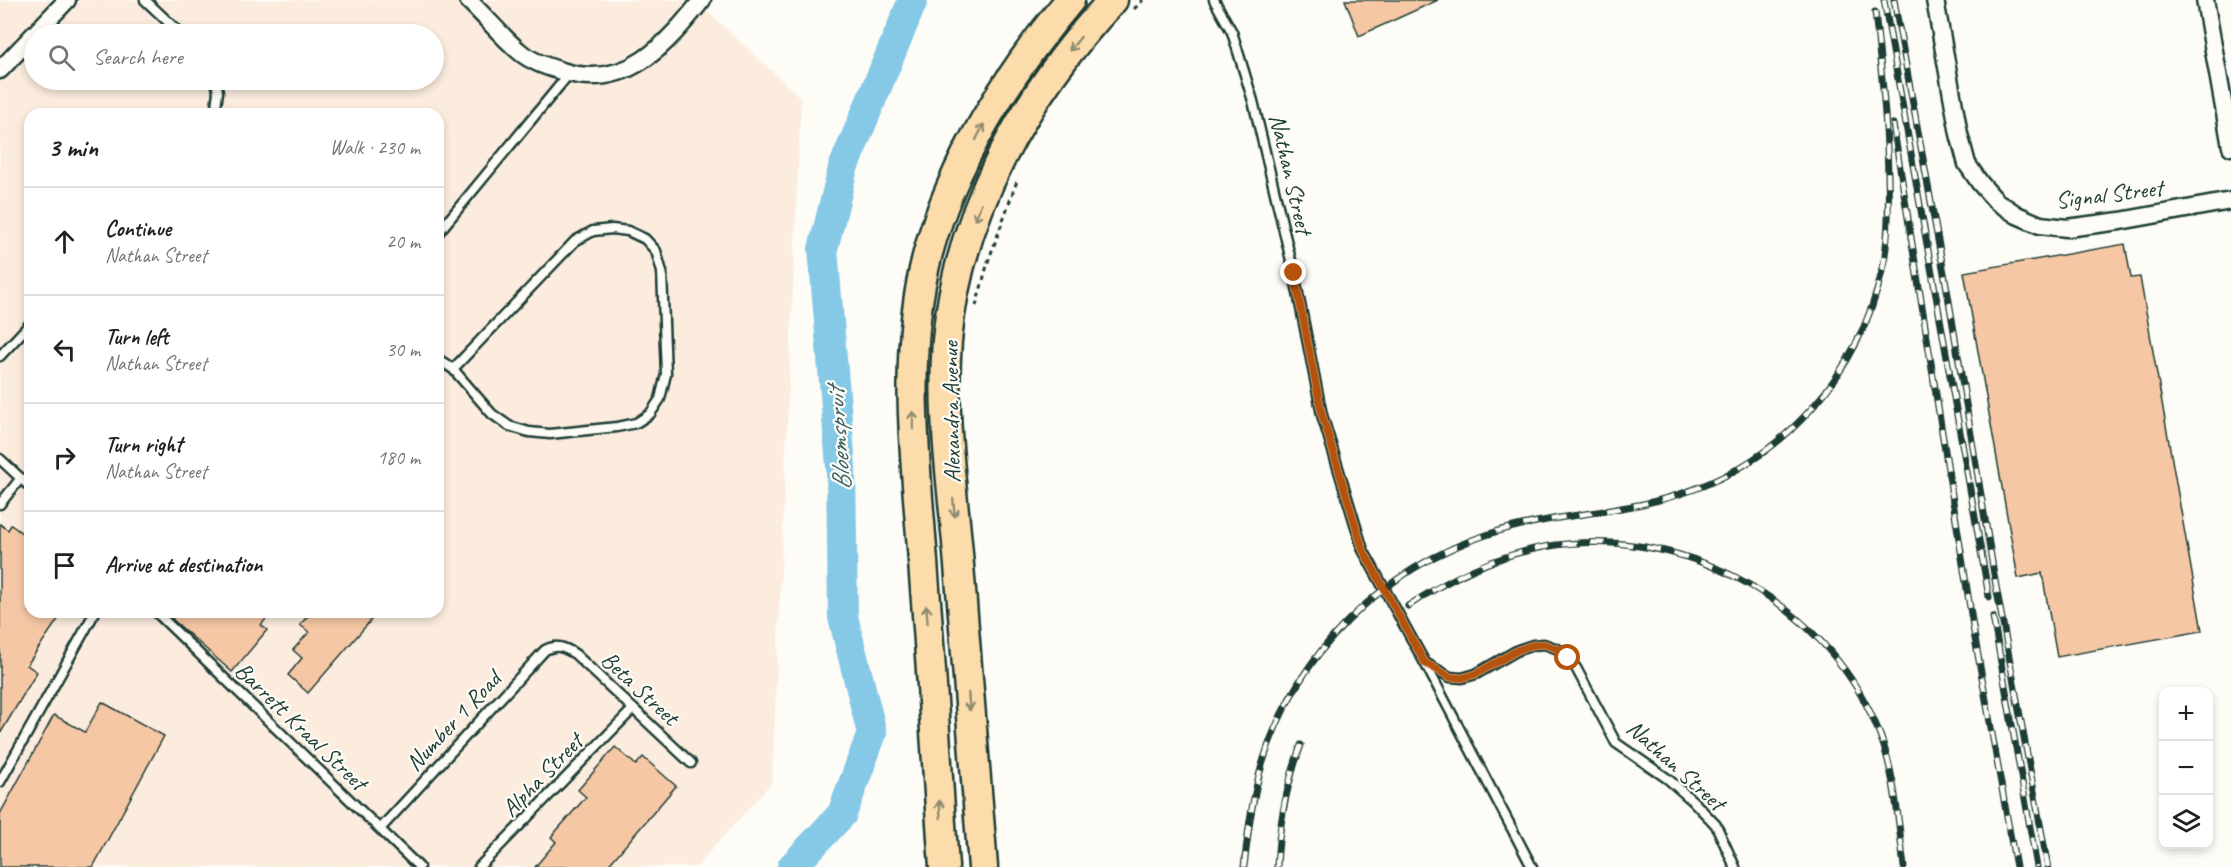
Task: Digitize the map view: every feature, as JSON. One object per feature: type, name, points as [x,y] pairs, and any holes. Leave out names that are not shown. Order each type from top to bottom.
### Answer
[{"type":"highway","name":"Alexandra Avenue","points":[[944,867],[913,432],[914,334],[919,292],[940,215],[971,148],[1000,96],[1063,4]]},
{"type":"highway","name":"Alexandra Avenue","points":[[983,867],[947,415],[945,374],[952,307],[959,271],[983,199],[1016,131],[1054,70],[1121,7]]},
{"type":"street","points":[[44,24],[67,0]]},
{"type":"street","points":[[468,0],[521,52],[544,66],[569,74],[592,77],[621,72],[644,61],[671,37],[702,0]]},
{"type":"street","name":"Signal Street","points":[[1935,0],[1959,134],[1967,164],[1996,201],[2017,215],[2040,225],[2067,228],[2231,201]]},
{"type":"street","points":[[2205,0],[2231,147]]},
{"type":"street","points":[[0,70],[24,45]]},
{"type":"lane","points":[[146,0],[171,24]]},
{"type":"lane","name":"Nathan Street","points":[[1214,0],[1232,32],[1253,101],[1294,273],[1322,415],[1363,550],[1425,663],[1450,677],[1462,678],[1476,674],[1518,650],[1533,645],[1544,644],[1558,649],[1576,669],[1616,743],[1668,779],[1694,802],[1716,825],[1735,867]]},
{"type":"lane","points":[[444,226],[569,74]]},
{"type":"lane","points":[[216,108],[218,90]]},
{"type":"lane","points":[[444,363],[453,369],[492,414],[509,426],[529,432],[550,434],[636,423],[650,414],[660,399],[666,374],[662,272],[656,251],[645,239],[628,231],[612,229],[593,231],[575,241],[453,369]]},
{"type":"lane","points":[[0,356],[24,330]]},
{"type":"lane","points":[[0,459],[24,480]]},
{"type":"lane","points":[[0,504],[21,477]]},
{"type":"lane","points":[[0,782],[92,618]]},
{"type":"lane","name":"Barrett Kraal Street","points":[[162,618],[419,867]]},
{"type":"lane","name":"Number 1 Road","points":[[380,829],[545,650],[559,646]]},
{"type":"lane","name":"Beta Street","points":[[559,646],[575,654],[691,763]]},
{"type":"lane","points":[[1425,663],[1532,867]]},
{"type":"lane","name":"Alpha Street","points":[[479,867],[633,709]]},
{"type":"path","points":[[1121,7],[1143,0]]},
{"type":"path","points":[[974,315],[988,262],[1018,180]]},
{"type":"shaded area","points":[[0,0],[695,0],[801,98],[772,782],[696,867],[0,867]]},
{"type":"building","points":[[1345,0],[1438,0],[1359,36]]},
{"type":"building","points":[[2125,244],[2131,278],[2140,277],[2202,631],[2057,657],[2042,573],[2018,578],[1964,272]]},
{"type":"building","points":[[0,524],[8,530],[11,525],[24,535],[24,618],[59,618],[27,665],[37,672],[0,734]]},
{"type":"building","points":[[267,618],[261,625],[267,630],[232,672],[172,619]]},
{"type":"building","points":[[306,618],[373,618],[308,693],[288,675],[302,658],[293,650],[309,632],[300,625]]},
{"type":"building","points":[[102,702],[164,736],[93,867],[0,867],[0,814],[54,715],[85,732]]},
{"type":"building","points":[[615,747],[636,765],[643,757],[676,786],[607,867],[535,867],[556,842],[551,837],[586,797],[578,790]]},
{"type":"waterway","name":"Bloemspruit","points":[[792,867],[842,814],[872,733],[843,617],[841,467],[823,249],[843,168],[913,0]]},
{"type":"railway","points":[[1884,0],[1989,597]]},
{"type":"railway","points":[[1894,0],[1948,295],[1996,586],[2048,867]]},
{"type":"railway","points":[[1244,867],[1256,790],[1262,765],[1277,725],[1296,687],[1320,652],[1348,620],[1380,593],[1414,568],[1452,548],[1492,533],[1538,522],[1654,501],[1677,495],[1715,480],[1751,461],[1783,437],[1811,409],[1836,378],[1856,343],[1872,306],[1883,267],[1886,244],[1888,222],[1886,135],[1875,12]]},
{"type":"railway","points":[[1893,124],[1974,633],[2016,867]]},
{"type":"railway","points":[[1408,606],[1456,577],[1490,562],[1544,547],[1595,543],[1645,547],[1694,560],[1740,580],[1783,607],[1820,641],[1852,680],[1876,725],[1888,759],[1904,867]]},
{"type":"railway","points":[[1993,617],[2037,867]]},
{"type":"railway","points":[[1277,867],[1284,805],[1301,745]]},
{"type":"route","points":[[1294,273],[1322,415],[1363,550],[1425,663],[1450,677],[1462,678],[1476,674],[1518,650],[1533,645],[1544,644],[1558,649],[1568,658]]}]
